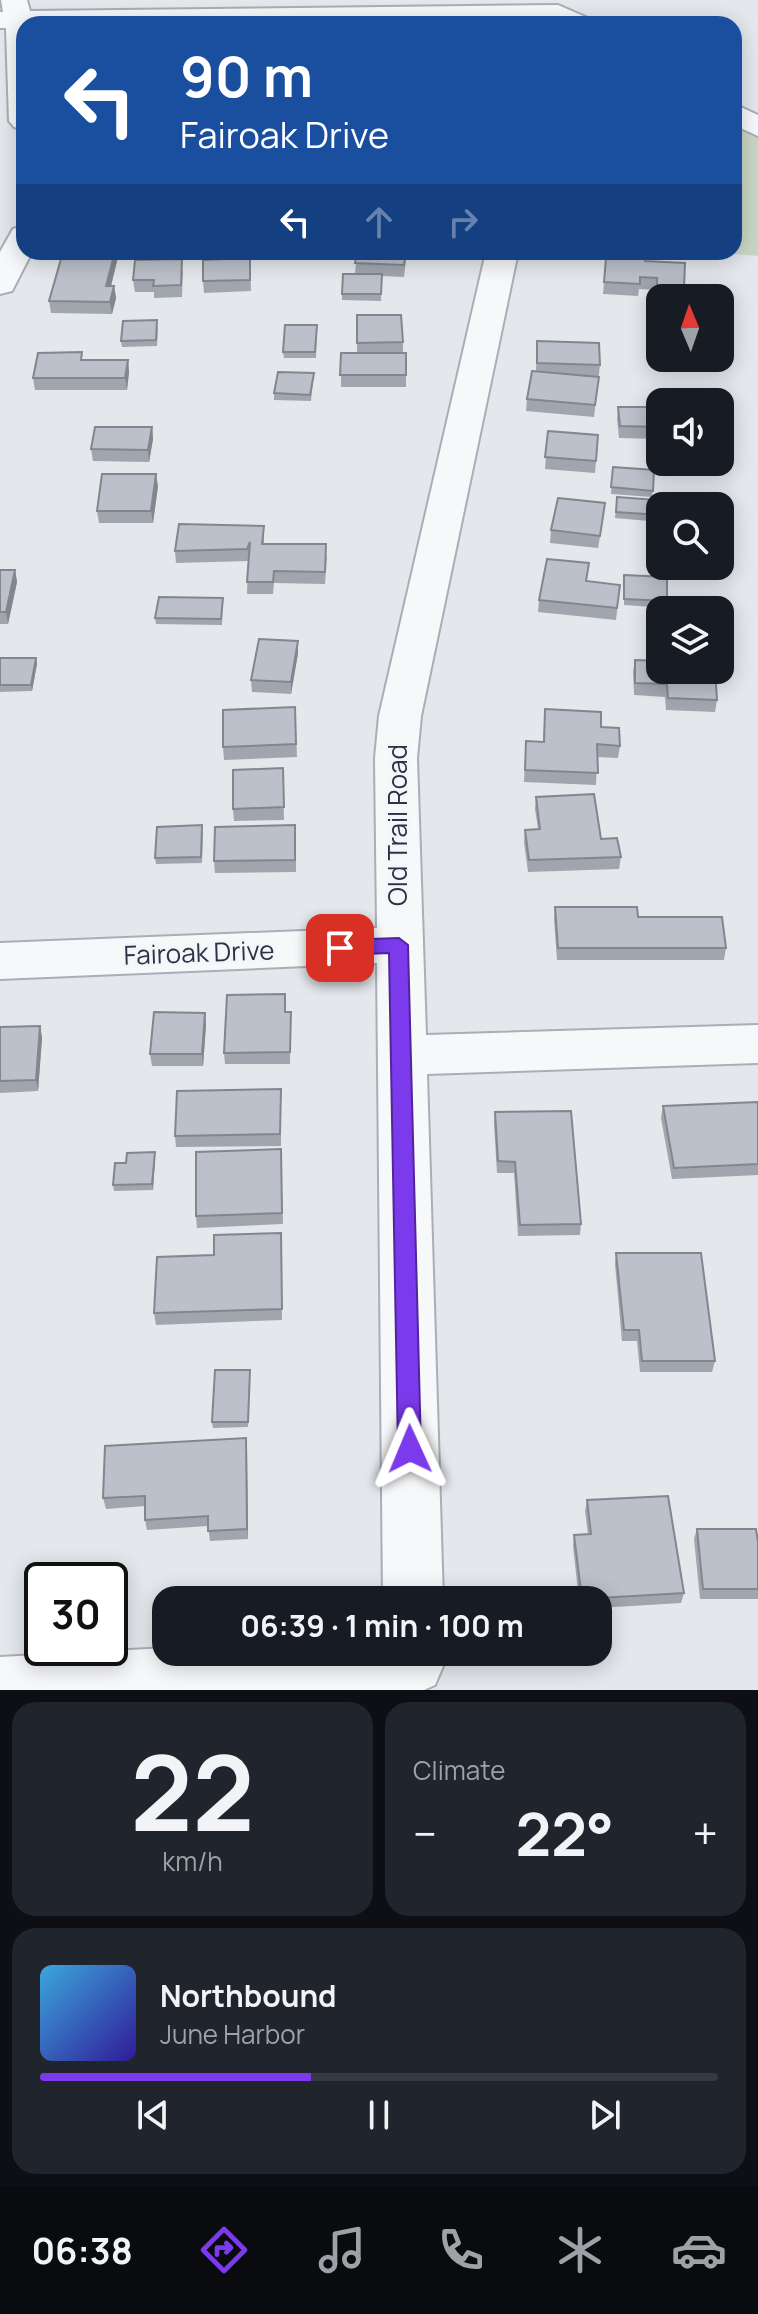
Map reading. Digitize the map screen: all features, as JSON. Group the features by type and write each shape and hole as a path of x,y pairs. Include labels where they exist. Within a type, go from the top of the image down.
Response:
{"street":[{"path":"16,55 11,13 563,15"},
{"path":"0,284 16,252"},
{"name":"Old Trail Road","path":"413,1586 396,758 400,716 500,260"},
{"name":"Fairoak Drive","path":"0,961 399,945"},
{"path":"403,1055 758,1044"},
{"path":"0,1688 414,1669"}],"green space":[{"path":"742,128 758,137 758,256 742,255"}],"building":[{"path":"61,260 113,260 106,286 114,286 110,302 49,301"},
{"path":"135,260 182,260 181,285 153,286 154,280 133,280"},
{"path":"203,260 250,260 250,280 203,281"},
{"path":"356,260 405,260 404,265 355,263"},
{"path":"606,260 685,263 684,284 657,284 657,278 640,277 640,284 604,282"},
{"path":"343,274 382,274 381,294 342,294"},
{"path":"357,315 401,315 403,342 357,343"},
{"path":"157,320 156,340 121,341 123,321"},
{"path":"285,325 317,325 315,352 283,352"},
{"path":"537,341 599,343 600,365 537,363"},
{"path":"82,352 81,360 128,360 125,378 33,378 38,353"},
{"path":"341,353 406,353 406,375 340,375"},
{"path":"532,371 599,377 595,405 527,399"},
{"path":"278,372 314,373 310,395 274,393"},
{"path":"618,407 646,407 646,427 620,426"},
{"path":"95,427 152,427 148,450 91,449"},
{"path":"548,431 598,435 596,461 545,457"},
{"path":"613,467 646,469 646,476 654,476 653,491 611,487"},
{"path":"102,474 156,474 151,511 97,511"},
{"path":"617,497 646,499 646,514 616,512"},
{"path":"558,498 605,503 600,536 551,530"},
{"path":"179,524 264,526 262,544 326,544 325,572 274,571 273,582 247,582 250,542 247,549 175,551"},
{"path":"547,559 589,563 586,581 620,585 617,608 539,600"},
{"path":"0,570 15,570 6,612 0,612"},
{"path":"624,575 646,576 646,580 667,580 667,596 646,596 646,600 624,599"},
{"path":"159,597 223,598 221,619 155,618"},
{"path":"259,639 298,641 291,682 251,680"},
{"path":"0,658 36,658 31,685 0,685"},
{"path":"635,660 646,660 646,683 635,683"},
{"path":"667,684 716,684 717,700 668,698"},
{"path":"295,707 296,744 223,747 223,710"},
{"path":"545,709 601,712 601,727 619,728 620,746 597,744 598,773 525,770 526,741 544,742"},
{"path":"283,768 284,807 233,809 233,770"},
{"path":"594,794 601,839 617,838 621,857 529,860 525,830 540,829 536,797"},
{"path":"202,825 201,857 155,858 157,827"},
{"path":"295,825 295,860 214,861 215,827"},
{"path":"555,907 637,907 638,917 722,917 726,948 558,948"},
{"path":"285,994 285,1012 291,1012 290,1052 224,1053 227,995"},
{"path":"154,1012 205,1013 202,1054 150,1054"},
{"path":"40,1026 36,1080 0,1081 0,1027"},
{"path":"281,1089 280,1134 175,1136 177,1091"},
{"path":"758,1102 758,1164 674,1168 663,1106"},
{"path":"571,1111 581,1224 520,1225 515,1162 498,1161 495,1112"},
{"path":"281,1149 282,1213 196,1216 196,1152"},
{"path":"155,1152 152,1184 113,1185 115,1163 126,1163 127,1153"},
{"path":"281,1233 282,1309 154,1313 157,1257 214,1255 214,1235"},
{"path":"616,1253 701,1253 715,1361 642,1361 639,1330 624,1330"},
{"path":"215,1370 250,1370 248,1422 212,1422"},
{"path":"246,1438 247,1529 208,1531 208,1516 145,1520 145,1496 103,1498 105,1446"},
{"path":"668,1496 684,1593 612,1597 612,1586 580,1586 574,1535 591,1534 587,1500"},
{"path":"697,1529 756,1529 758,1589 703,1589"}],"route":[{"path":"340,948 399,945 410,1449"}]}
